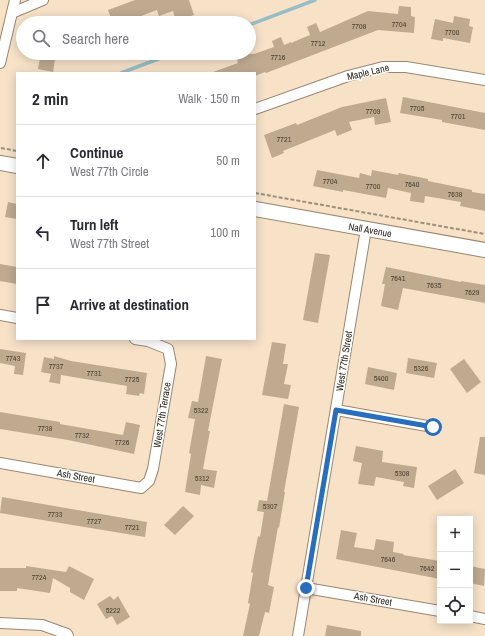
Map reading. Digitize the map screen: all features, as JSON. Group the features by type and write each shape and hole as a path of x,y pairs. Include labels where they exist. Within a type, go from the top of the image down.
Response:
{"main road":[{"path":"0,163 16,166"},
{"name":"Nall Avenue","path":"256,209 485,250"}],"street":[{"path":"0,63 15,0"},
{"path":"12,13 42,0"},
{"name":"Maple Lane","path":"256,109 348,76 383,67 406,67 485,80"},
{"name":"West 77th Street","path":"298,636 366,229"},
{"path":"0,315 16,318"},
{"name":"West 77th Terrace","path":"142,340 168,349 170,364 153,469 149,481"},
{"path":"336,410 433,427"},
{"name":"Ash Street","path":"0,463 141,488 149,481"},
{"name":"Ash Street","path":"306,588 437,610"},
{"path":"473,617 485,619"},
{"path":"0,623 42,625 65,634"}],"path":[{"path":"1,148 16,151"},
{"path":"256,193 485,234"}],"building":[{"path":"135,0 189,0 194,15 174,16 173,11 159,16 157,10 141,16 110,16 108,10"},
{"path":"399,6 411,7 411,16 415,17 414,33 378,30 256,76 256,72 213,72 238,63 237,60 256,60 256,53 274,47 272,41 281,37 284,45 310,35 307,27 316,23 320,32 368,11 398,14"},
{"path":"454,16 470,19 469,26 473,27 470,43 443,38 443,41 431,39 435,19 453,23"},
{"path":"40,60 55,60 53,72 38,69"},
{"path":"403,97 485,113 485,130 442,122 442,120 400,113"},
{"path":"386,98 391,122 375,125 374,117 349,122 352,130 337,136 335,130 283,151 284,153 272,158 264,135 296,123 297,125 342,107"},
{"path":"317,170 359,178 360,173 371,176 372,170 398,175 399,173 428,179 428,181 485,194 485,211 460,206 461,202 425,196 424,203 410,201 411,193 388,188 386,198 313,186"},
{"path":"8,202 16,204 16,219 5,217"},
{"path":"315,253 330,255 318,323 303,320"},
{"path":"0,264 16,267 16,284 0,281"},
{"path":"386,267 461,282 485,285 485,303 403,288 398,310 381,306 385,284 382,284"},
{"path":"272,342 286,344 283,364 288,364 284,384 291,385 288,399 262,395"},
{"path":"0,349 26,353 23,375 14,374 15,366 0,363"},
{"path":"54,356 71,361 147,373 144,394 140,393 139,396 126,394 127,386 61,375 60,384 49,382 51,374 41,372 44,357 54,359"},
{"path":"206,356 222,359 208,431 210,431 203,469 217,471 214,488 201,485 200,495 185,492 191,454 189,453 195,419 188,418 192,401 198,402"},
{"path":"408,358 437,363 434,378 406,373"},
{"path":"464,359 481,382 467,393 450,369"},
{"path":"368,367 397,373 394,390 365,384"},
{"path":"284,404 299,407 268,585 274,587 269,613 265,612 259,636 243,636 250,604 248,603 253,573 251,572 258,536 260,537 264,512 257,511 259,500 267,501"},
{"path":"0,412 123,435 126,422 140,425 134,454 68,440 0,429"},
{"path":"480,437 485,437 485,475 474,473"},
{"path":"356,446 383,451 382,462 417,467 414,488 403,486 404,482 376,477 374,486 358,484 362,463 353,461"},
{"path":"455,469 464,483 437,500 428,486"},
{"path":"2,497 147,522 145,537 0,513"},
{"path":"183,506 194,516 175,535 164,525"},
{"path":"341,530 357,533 354,547 374,550 376,539 394,542 393,552 437,561 437,578 336,559"},
{"path":"26,566 66,572 69,566 94,579 84,600 70,592 70,588 53,578 50,593 17,588 17,591 0,591 0,568 26,568"},
{"path":"473,567 485,569 484,586 473,584"},
{"path":"110,596 114,600 118,596 130,617 117,625 112,616 106,619 97,604"},
{"path":"327,625 361,631 361,636 325,636"}],"waterway":[{"path":"256,22 315,0"},
{"path":"124,72 155,60"}],"route":[{"path":"306,588 336,410 433,427"}]}
